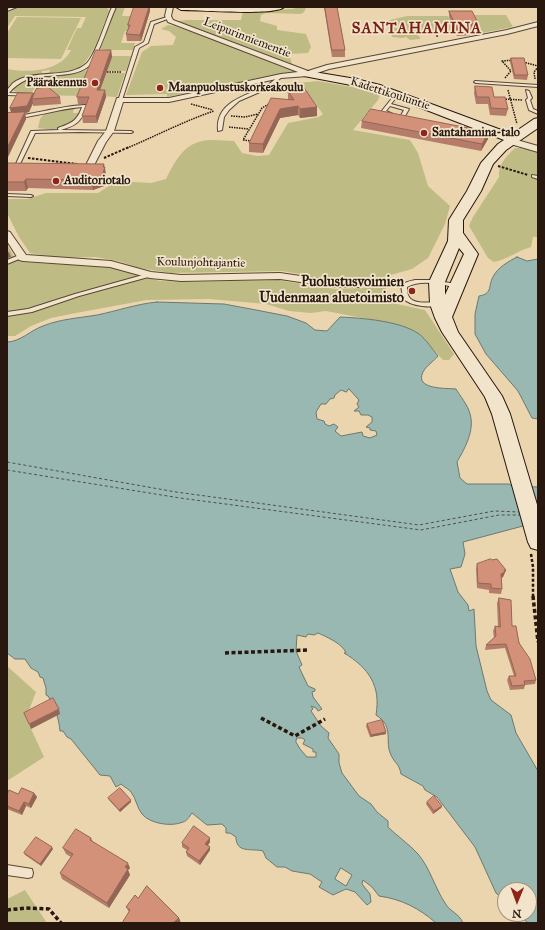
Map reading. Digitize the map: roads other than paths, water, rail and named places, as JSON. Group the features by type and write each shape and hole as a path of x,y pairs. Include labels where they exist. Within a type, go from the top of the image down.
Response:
{"main road":[{"path":"181,7 279,7"},
{"name":"Kadettikouluntie","path":"308,74 356,82 397,94 448,116 515,138"},
{"path":"534,538 514,456 501,414 493,396 460,347 443,309 436,282 453,246 456,234 456,220 474,191 487,163 502,147 538,122"},
{"path":"443,309 457,286 471,254 456,234"}],"street":[{"path":"168,18 170,7"},
{"name":"Leipurinniementie","path":"168,18 170,21 308,74"},
{"path":"308,74 327,67 507,32 538,24"},
{"name":"Kadettikouluntie","path":"120,100 168,100 282,76 308,74"},
{"path":"88,168 102,141 110,132 120,100"},
{"path":"515,138 538,149"},
{"path":"7,234 22,256"},
{"name":"Koulunjohtajantie","path":"22,256 23,258 56,262 111,264 150,275 182,278 280,276 334,284 360,284"}],"lane":[{"path":"7,10 15,7"},
{"path":"7,93 13,85 26,78 66,72 84,67 89,63 114,7"},
{"path":"120,100 137,47 146,43 152,23 168,18"},
{"path":"221,128 224,114 227,109 237,100 268,87 282,76"},
{"path":"476,82 538,86"},
{"path":"527,91 530,98 528,100 531,110 538,113"},
{"path":"7,93 34,95"},
{"path":"397,94 383,112 385,114 410,118"},
{"path":"389,105 407,109 402,117"},
{"path":"7,118 20,118 61,108 85,106 80,120 56,131"},
{"path":"478,131 515,138"},
{"path":"16,166 33,132 131,132"},
{"path":"7,196 31,196"},
{"path":"7,262 22,256"},
{"path":"7,314 40,308 66,298 130,282 150,275"},
{"path":"443,309 410,301 406,298 404,286 412,282 436,282 457,286"},
{"path":"7,870 28,873"}],"water":[{"path":"517,257 527,261 538,259 538,419 532,418 518,391 486,354 475,334 475,314 479,296 488,291 497,271"},
{"path":"157,302 224,304 287,316 306,323 315,330 327,331 340,317 392,323 411,330 419,334 438,356 423,372 421,378 423,382 433,387 456,389 469,411 471,420 470,433 466,445 457,462 460,478 467,484 509,484 512,486 538,487 538,522 463,542 465,554 461,567 450,569 458,592 468,605 469,611 474,609 476,646 487,691 491,700 511,715 516,733 538,771 538,923 527,922 537,922 537,882 497,882 497,894 496,893 475,847 437,797 425,790 423,786 401,774 389,750 388,734 385,724 376,715 377,695 371,679 360,665 344,653 346,653 342,647 330,639 318,633 314,635 308,634 306,637 297,635 296,651 302,665 299,667 308,686 315,689 315,691 312,692 313,697 322,709 318,711 316,708 311,706 313,709 311,711 321,726 329,733 328,738 339,754 339,763 342,773 359,796 371,804 377,812 388,821 388,827 418,854 426,865 445,903 463,923 436,923 409,905 395,899 379,896 372,887 363,880 362,884 370,894 371,902 367,905 355,892 346,889 333,895 319,887 322,882 310,874 292,871 285,867 277,867 266,858 263,851 245,849 239,846 236,837 230,833 226,833 226,828 222,824 207,825 192,813 186,821 178,824 161,824 150,820 140,812 130,791 121,784 116,787 110,776 100,775 71,739 67,737 63,731 60,731 56,713 48,696 46,695 46,688 43,678 40,677 38,672 31,668 25,659 15,659 7,653 7,342 21,338 39,328 56,322 97,315","holes":["349,389 359,400 357,404 359,407 354,411 359,411 361,415 368,415 372,417 372,422 366,427 370,428 370,430 376,431 377,435 370,438 363,436 362,432 341,436 335,431 338,427 334,424 329,426 325,424 324,421 317,419 316,412 321,404 326,404 341,390 346,392","297,738 302,738 305,740 303,744 313,749 313,752 316,752 316,757 307,757 296,742","341,868 352,875 346,886 335,879"]}],"place":[{"name":"Päärakennus","path":"95,83"},
{"name":"Maanpuolustuskorkeakoulu","path":"160,88"},
{"name":"Santahamina-talo","path":"424,133"},
{"name":"Auditoriotalo","path":"56,181"},
{"name":"Puolustusvoimien Uudenmaan aluetoimisto","path":"412,291"}],"district":[{"name":"SANTAHAMINA","path":"417,29"}]}
